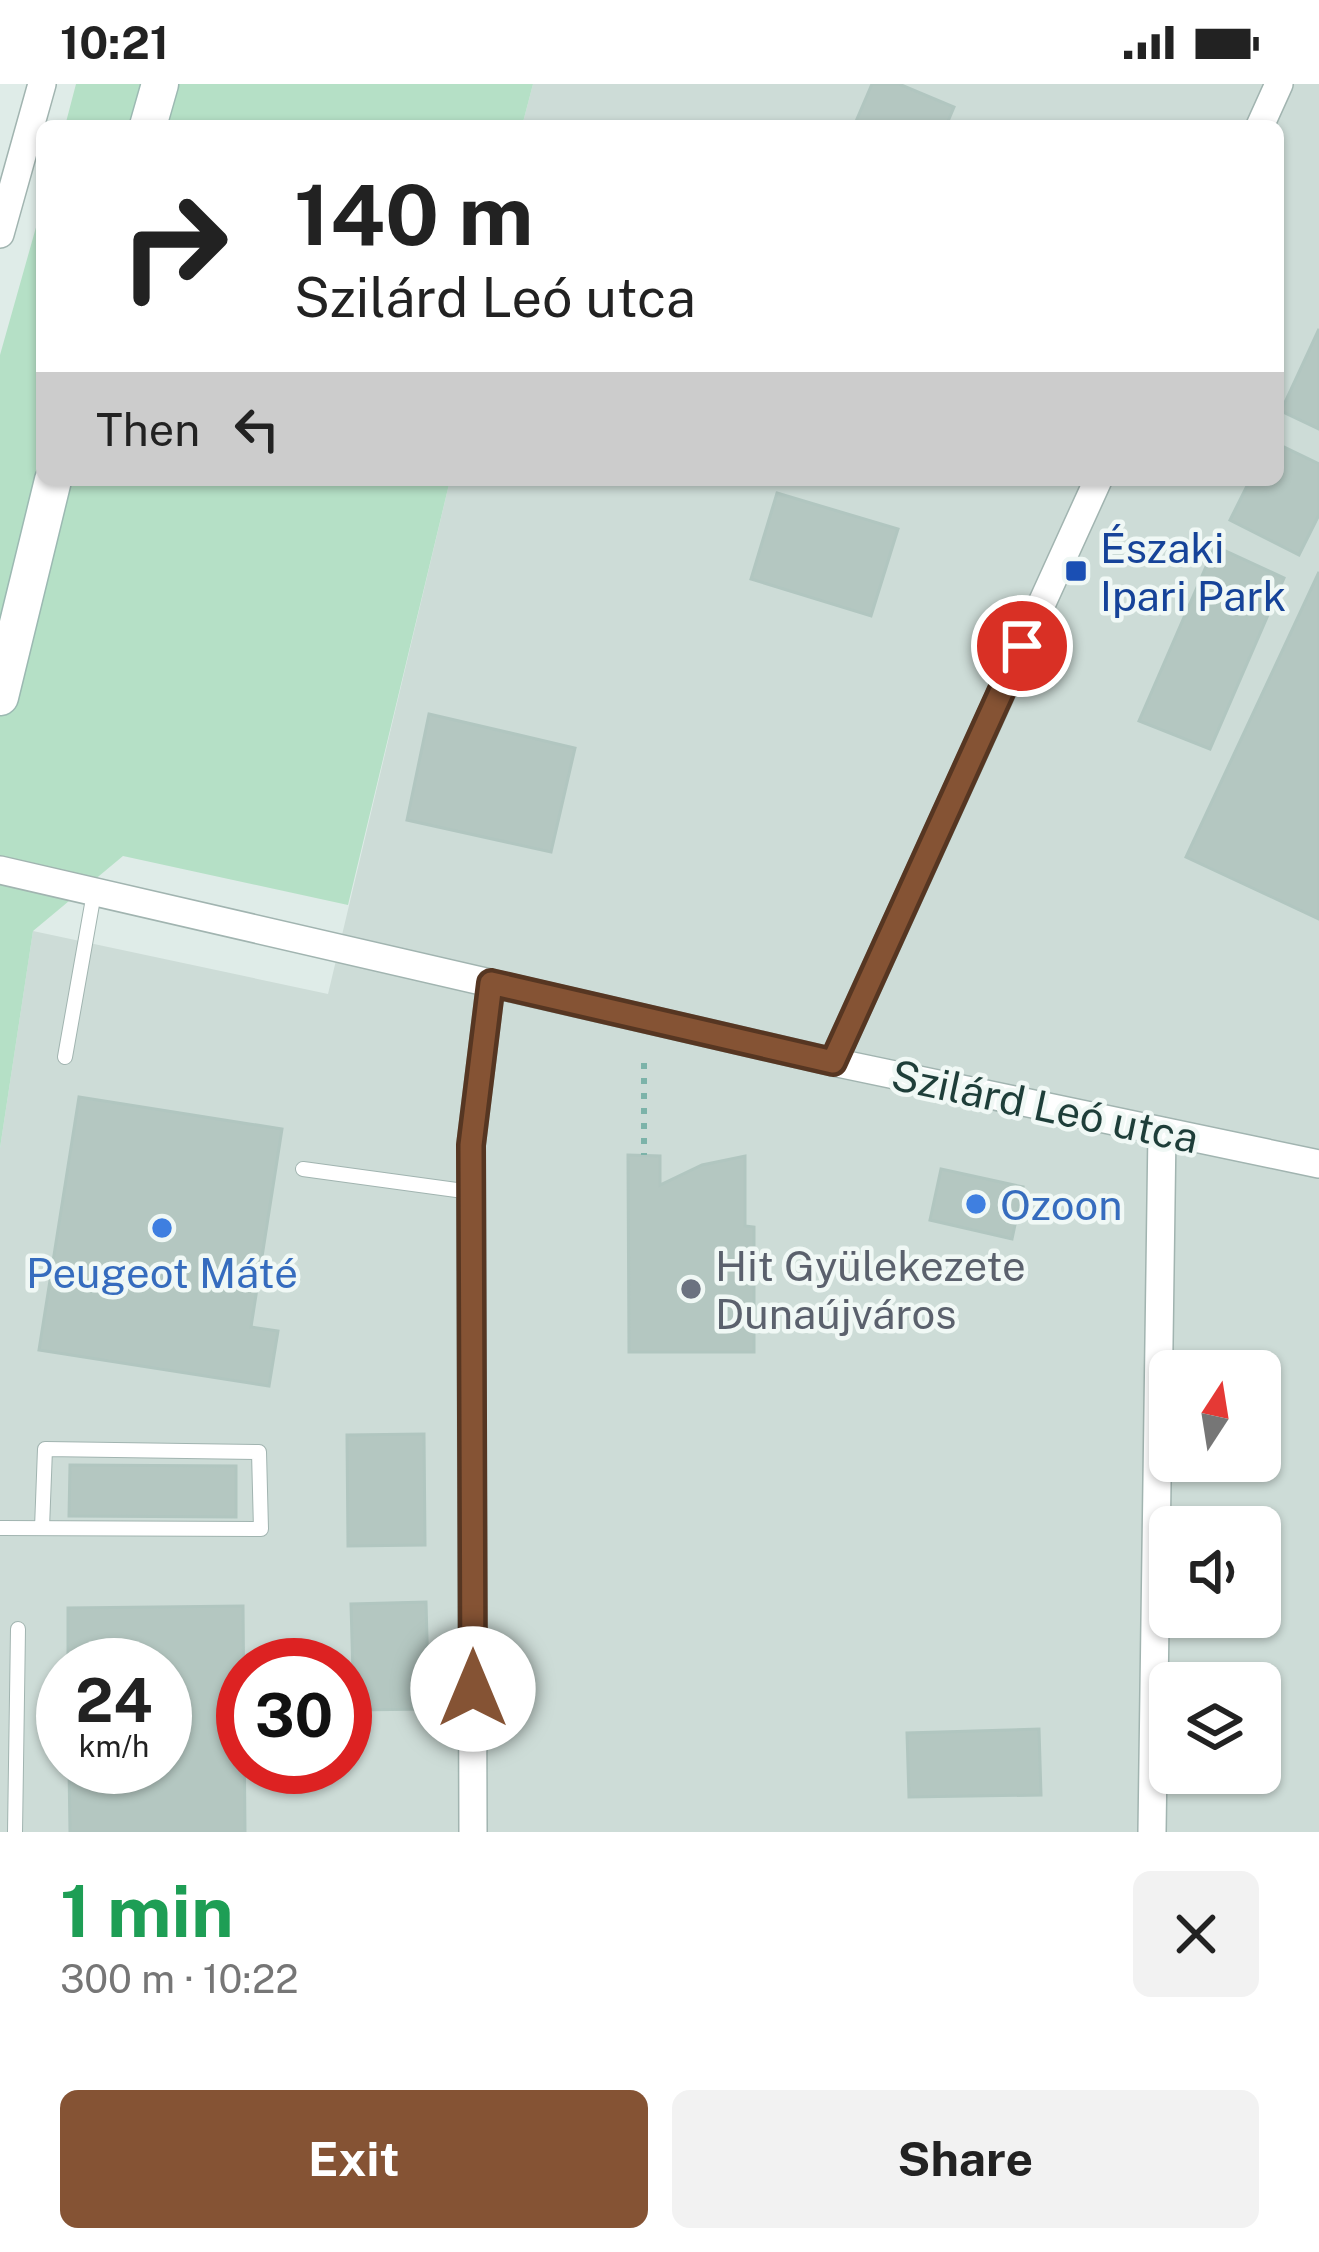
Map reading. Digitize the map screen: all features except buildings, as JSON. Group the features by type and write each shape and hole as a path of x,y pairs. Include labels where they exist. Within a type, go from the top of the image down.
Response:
{"street":[{"path":"0,234 42,84"},
{"path":"150,120 160,84"},
{"path":"1263,120 1279,84"},
{"path":"0,697 51,486"},
{"path":"833,1062 1095,486"},
{"name":"Szilárd Leó utca","path":"0,870 833,1062 1319,1164"},
{"path":"473,1832 471,1145 491,983"},
{"path":"1152,1832 1162,1131"}],"lane":[{"path":"65,1057 94,893"},
{"path":"303,1169 471,1192"},
{"path":"0,1528 261,1529 259,1452 44,1449 42,1528"},
{"path":"15,1832 7,1789 18,1629"}],"path":[{"path":"644,1063 644,1155"}],"shaded area":[{"path":"533,84 1319,84 1319,1832 0,1832 0,1148 33,931 328,994 449,486 1284,486 1284,120 524,120"}],"green space":[{"path":"76,84 533,84 524,120 67,120"},
{"path":"36,227 36,486 449,486 348,905 123,856 33,931 0,1148 0,355"}],"place":[{"name":"Északi Ipari Park","path":"1076,571"},
{"name":"Ozoon","path":"976,1204"},
{"name":"Peugeot Máté","path":"162,1228"},
{"name":"Hit Gyülekezete Dunaújváros","path":"691,1289"}],"route":[{"path":"473,1689 471,1145 491,983 833,1062 1022,646"}]}
